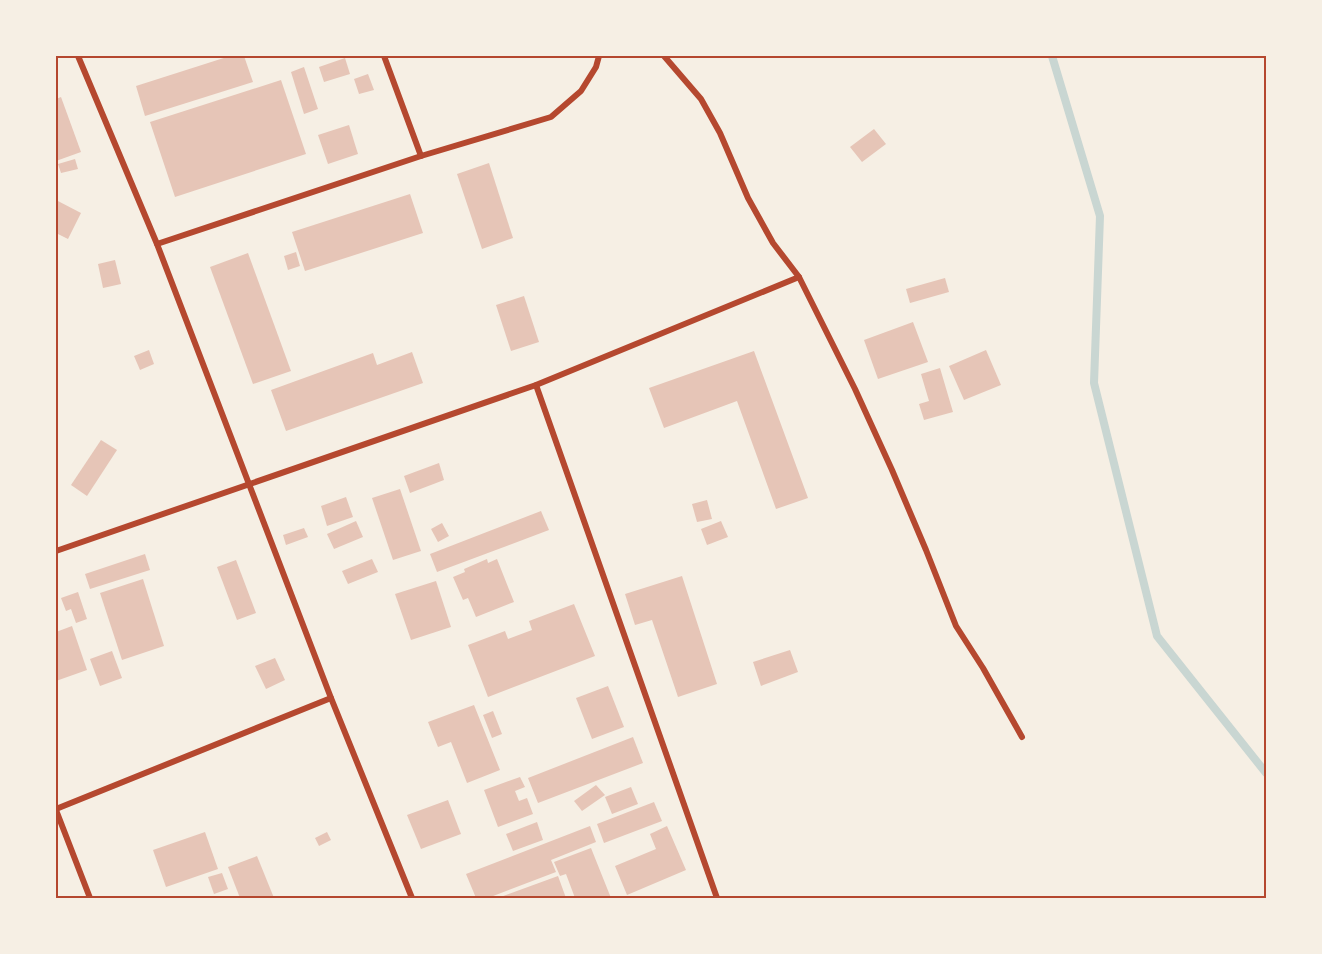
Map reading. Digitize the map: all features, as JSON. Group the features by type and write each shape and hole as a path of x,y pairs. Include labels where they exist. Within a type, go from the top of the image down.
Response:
{"street":[{"path":"78,56 157,244 331,698 412,898"},
{"path":"384,56 421,156"},
{"path":"157,244 421,156 551,117 581,91 596,67 599,56"},
{"path":"664,56 701,99 720,133 748,198 773,243 799,277 892,470 956,626 1022,737"},
{"path":"56,551 536,385 799,277"},
{"path":"536,385 717,898"},
{"path":"90,898 56,809 331,698"}],"building":[{"path":"230,56 244,56 253,82 145,116 136,86"},
{"path":"345,58 350,74 324,82 319,67"},
{"path":"304,67 318,109 304,114 291,72"},
{"path":"368,74 374,90 359,94 354,79"},
{"path":"281,80 306,154 175,197 150,122"},
{"path":"61,97 81,152 56,161 56,99"},
{"path":"349,125 358,154 328,164 318,135"},
{"path":"874,129 886,144 862,162 850,147"},
{"path":"75,159 78,169 61,173 58,164"},
{"path":"489,163 513,238 482,249 457,174"},
{"path":"410,194 423,233 305,271 292,232"},
{"path":"56,200 81,213 68,239 56,233"},
{"path":"296,252 300,266 288,270 284,256"},
{"path":"248,253 291,371 253,384 210,267"},
{"path":"115,260 121,284 103,288 98,264"},
{"path":"945,278 949,292 910,303 906,289"},
{"path":"524,296 539,342 511,351 496,305"},
{"path":"913,322 928,362 878,379 864,340"},
{"path":"149,350 154,364 140,370 134,356"},
{"path":"986,350 1001,385 964,400 949,366"},
{"path":"754,351 808,498 776,509 737,401 664,428 649,388"},
{"path":"412,352 423,383 286,431 271,390 373,353 377,365"},
{"path":"940,368 953,412 924,420 919,404 929,401 921,374"},
{"path":"101,440 117,450 87,496 71,485"},
{"path":"439,463 444,480 410,493 404,476"},
{"path":"400,489 421,551 393,560 372,498"},
{"path":"346,497 353,517 327,526 321,506"},
{"path":"707,500 712,519 697,522 692,504"},
{"path":"541,511 549,530 437,572 430,554"},
{"path":"356,521 363,537 334,549 327,534"},
{"path":"721,521 728,537 707,545 701,529"},
{"path":"442,523 449,536 438,542 431,529"},
{"path":"304,528 308,537 286,545 283,535"},
{"path":"145,554 150,570 90,589 85,574"},
{"path":"372,559 378,572 348,584 342,571"},
{"path":"487,559 488,563 497,559 514,602 476,617 468,598 463,600 453,577 465,572 464,569"},
{"path":"236,560 256,613 237,620 217,567"},
{"path":"682,576 717,684 678,697 652,620 635,625 625,594"},
{"path":"143,579 164,646 122,660 100,593"},
{"path":"436,581 451,627 411,640 395,594"},
{"path":"78,592 87,619 76,623 71,609 66,611 61,598"},
{"path":"574,604 595,656 488,697 468,645 505,631 508,639 532,630 529,621"},
{"path":"72,626 87,670 56,681 56,632"},
{"path":"790,650 798,672 761,686 753,662"},
{"path":"112,651 122,678 100,686 90,659"},
{"path":"275,658 285,680 266,689 255,666"},
{"path":"608,686 624,727 592,739 576,698"},
{"path":"474,705 500,770 467,783 451,742 438,747 428,722"},
{"path":"493,711 502,734 492,738 483,715"},
{"path":"633,737 643,763 538,803 528,778"},
{"path":"520,777 525,787 515,791 519,801 527,798 533,814 498,827 484,790"},
{"path":"596,785 605,795 582,811 574,801"},
{"path":"631,787 638,804 612,814 605,797"},
{"path":"448,800 461,834 421,849 407,815"},
{"path":"654,802 662,821 604,843 597,824"},
{"path":"537,822 543,840 513,851 506,834"},
{"path":"590,826 596,842 551,860 556,872 488,898 476,898 466,874"},
{"path":"667,826 686,870 627,895 615,866 656,849 650,834"},
{"path":"205,832 218,869 166,887 153,850"},
{"path":"327,832 331,840 319,846 315,838"},
{"path":"591,848 611,898 575,898 566,874 560,876 554,862"},
{"path":"257,856 274,898 240,898 228,867"},
{"path":"222,873 228,889 214,894 208,877"},
{"path":"558,876 566,898 498,898"}],"waterway":[{"path":"1052,56 1100,216 1094,383 1157,636 1266,773"}]}
